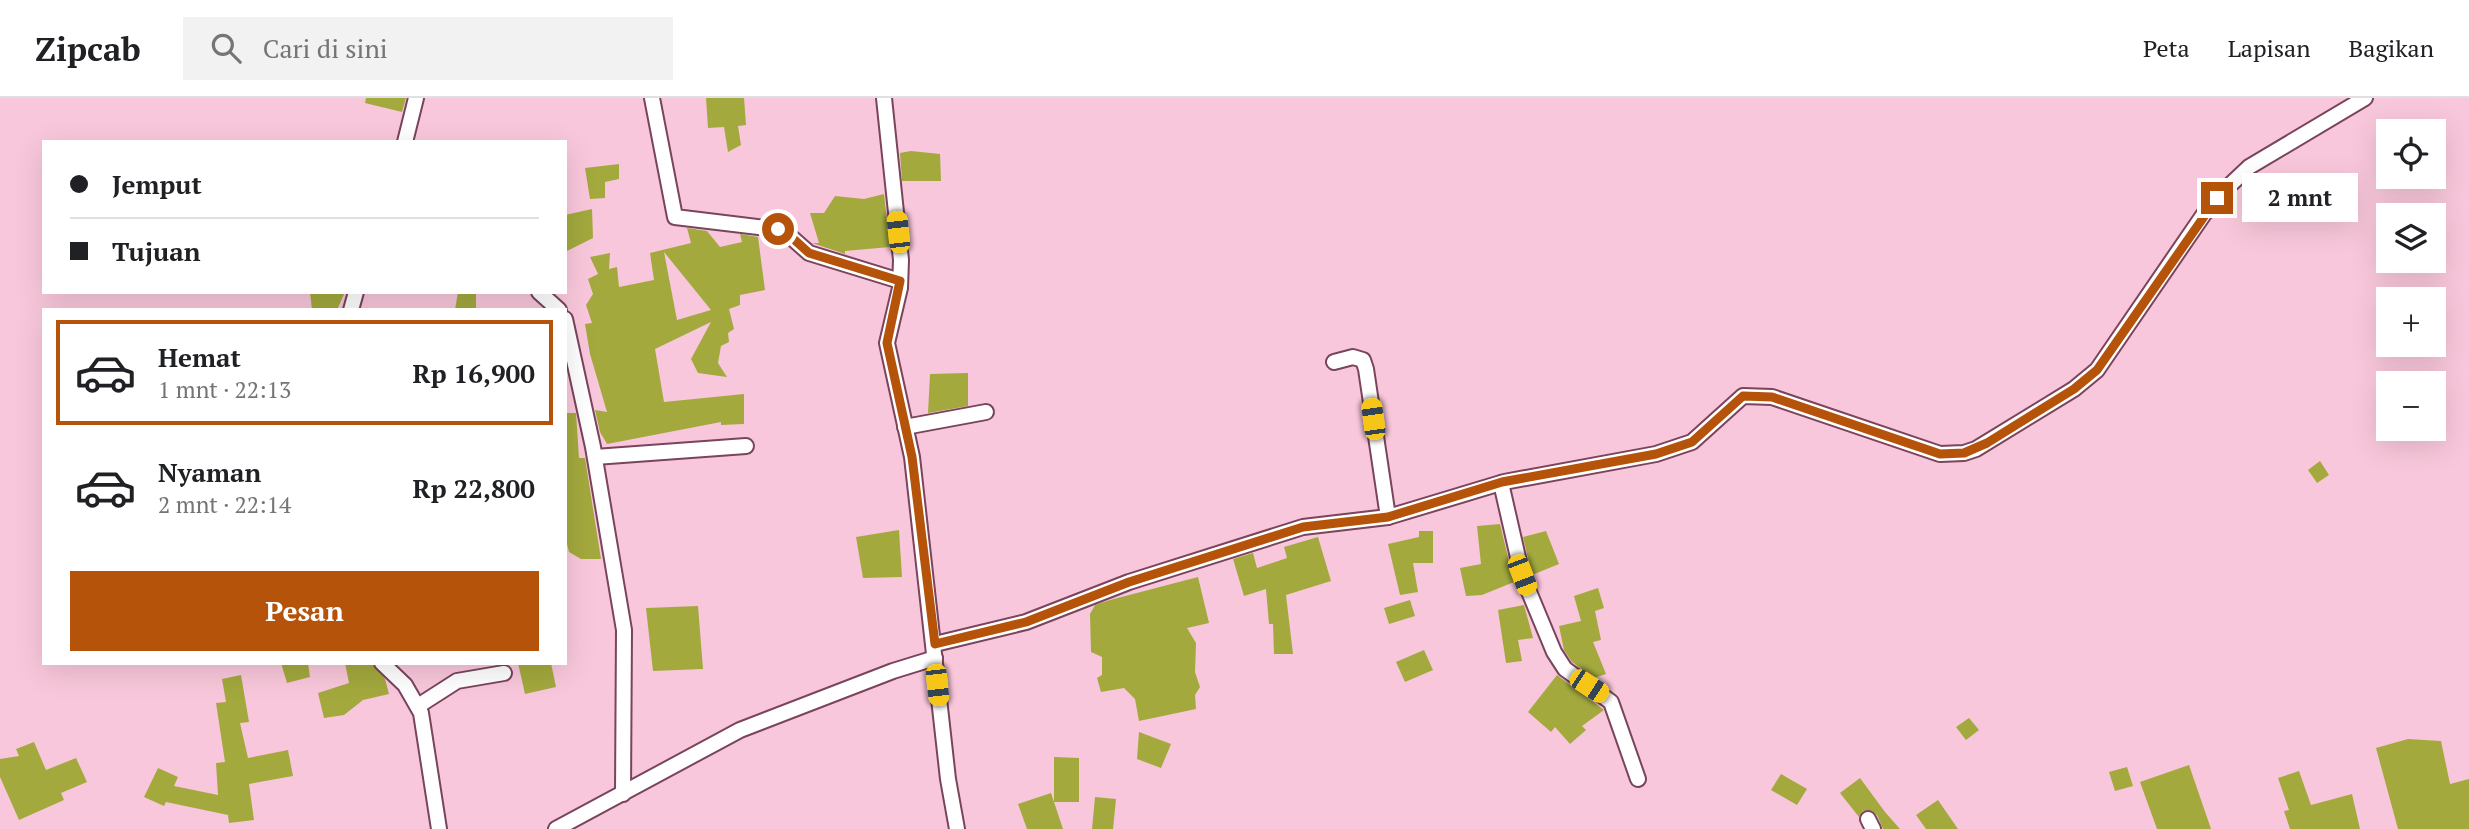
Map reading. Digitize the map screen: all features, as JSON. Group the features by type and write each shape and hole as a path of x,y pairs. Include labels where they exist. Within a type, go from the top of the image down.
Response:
{"street":[{"path":"406,140 416,98"},
{"path":"652,98 675,217 783,230 809,253 900,281"},
{"path":"884,98 901,260 900,281 887,343 912,457 948,779 957,829"},
{"path":"556,829 740,730 893,671 935,651 1026,622 1248,542 1303,527 1388,517 1502,482 1656,454 1692,442 1743,396 1772,397 1940,454 1952,455 1976,449 2074,389 2097,370 2204,214 2249,167 2365,98"},
{"path":"541,294 557,308"},
{"path":"567,328 595,457 624,630 623,794"},
{"path":"1334,362 1353,357 1363,360 1388,517"},
{"path":"905,427 986,412"},
{"path":"595,457 746,446"},
{"path":"1502,482 1520,567 1554,652 1565,669 1611,702 1638,779"},
{"path":"384,665 405,685 418,706 439,829"},
{"path":"418,706 457,681 504,673"}],"building":[{"path":"366,98 406,98 402,112 365,103"},
{"path":"706,98 744,98 746,125 738,126 741,145 728,152 724,127 708,128"},
{"path":"911,151 940,154 941,181 902,181 900,153"},
{"path":"619,164 619,179 605,182 605,198 590,199 585,168"},
{"path":"884,194 890,247 845,251 845,254 812,243 819,243 810,213 824,213 835,196 864,199"},
{"path":"592,209 593,238 567,251 567,215"},
{"path":"687,228 707,231 720,247 742,242 740,234 758,237 765,290 740,295 740,305 729,309 734,329 728,333 729,342 721,346 718,363 727,377 698,373 691,359 711,322 655,349 664,402 744,394 744,424 721,425 721,422 607,444 600,432 595,410 607,412 590,354 585,324 592,323 586,305 593,294 588,279 598,274 590,257 610,253 609,269 617,267 619,287 654,280 650,253 691,243","holes":["664,252 711,310 677,320"]},
{"path":"310,294 344,294 338,308 312,308"},
{"path":"458,294 476,294 476,308 455,308"},
{"path":"968,373 968,406 928,413 930,374"},
{"path":"567,413 576,413 579,458 585,458 601,559 581,559 569,552"},
{"path":"2320,461 2329,475 2317,483 2308,470"},
{"path":"1500,524 1514,582 1482,595 1466,596 1460,568 1481,564 1477,526"},
{"path":"899,530 902,577 863,578 856,537"},
{"path":"1419,531 1433,531 1433,563 1413,563 1418,592 1400,595 1388,544 1419,537"},
{"path":"1546,531 1559,564 1532,575 1523,537"},
{"path":"1318,537 1331,581 1286,595 1293,654 1274,654 1273,624 1269,624 1266,589 1244,596 1233,559 1253,553 1257,568 1287,558 1284,547"},
{"path":"1198,577 1209,623 1187,628 1196,643 1195,672 1200,687 1195,695 1196,709 1139,721 1135,699 1124,688 1101,692 1097,678 1102,675 1102,657 1091,652 1090,614 1095,605"},
{"path":"1598,588 1604,608 1595,611 1601,640 1593,642 1606,674 1594,678 1572,662 1564,650 1559,626 1581,621 1574,596"},
{"path":"1410,600 1415,616 1389,624 1384,608"},
{"path":"1524,605 1533,638 1518,640 1522,661 1506,663 1498,610"},
{"path":"698,606 703,669 653,671 646,608"},
{"path":"1424,650 1433,670 1405,682 1396,662"},
{"path":"282,665 308,665 310,677 287,683"},
{"path":"345,665 374,665 385,679 389,694 363,700 344,715 324,718 318,693 349,683"},
{"path":"518,665 551,665 556,687 525,694"},
{"path":"241,675 249,722 240,723 248,758 288,750 293,776 249,784 254,820 229,823 228,815 166,802 164,806 144,797 158,768 178,777 174,786 218,795 216,763 225,762 216,703 226,702 222,679"},
{"path":"1557,675 1604,710 1582,726 1586,730 1570,744 1555,727 1551,732 1528,712"},
{"path":"1969,718 1979,730 1966,740 1956,727"},
{"path":"1139,732 1171,744 1161,768 1137,759"},
{"path":"2408,739 2441,741 2450,784 2469,779 2469,829 2398,829 2376,748"},
{"path":"34,742 46,770 76,758 87,782 61,793 64,800 19,820 0,777 0,759 19,756 16,749"},
{"path":"1054,757 1079,758 1079,802 1054,802"},
{"path":"2189,765 2211,829 2157,829 2140,782"},
{"path":"2127,767 2133,786 2115,791 2109,772"},
{"path":"2299,771 2311,805 2352,794 2360,829 2290,829 2284,811 2289,810 2278,778"},
{"path":"1781,774 1807,789 1797,805 1771,790"},
{"path":"1860,778 1900,829 1883,829 1877,815 1869,810 1863,811 1859,817 1840,793"},
{"path":"1051,793 1063,829 1027,829 1018,804"},
{"path":"1095,797 1116,799 1113,829 1092,829"},
{"path":"1938,800 1958,829 1926,829 1916,815"}],"route":[{"path":"778,229 787,233 809,253 900,281 887,343 912,457 935,644 1026,622 1129,582 1248,542 1303,527 1388,517 1502,482 1656,454 1692,442 1743,396 1772,397 1940,454 1952,455 1976,449 2074,389 2097,370 2217,198"}]}
